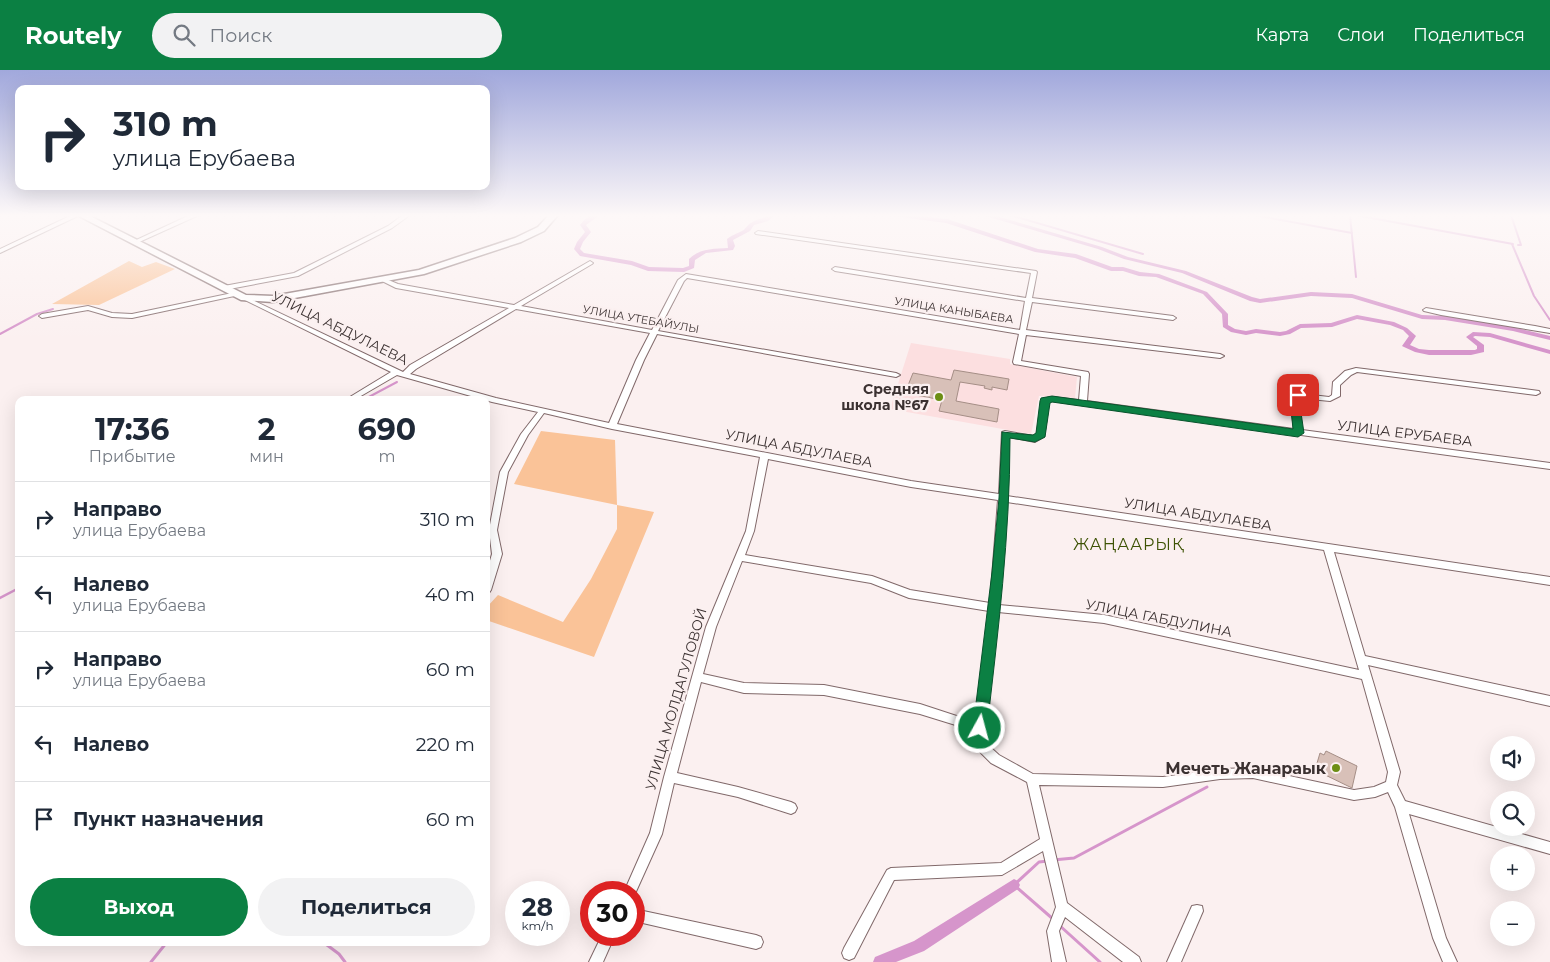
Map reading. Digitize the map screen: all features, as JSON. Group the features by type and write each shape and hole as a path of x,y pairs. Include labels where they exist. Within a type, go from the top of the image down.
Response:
{"main road":[{"name":"УЛИЦА АБДУЛАЕВА","path":"163,257 240,296"},
{"path":"240,296 273,299 384,280 470,257"}],"street":[{"path":"224,288 296,275 331,257"},
{"path":"925,257 1034,272 1017,362 1085,374 1083,404"},
{"path":"357,396 413,367 590,263"},
{"path":"836,270 1029,300 1173,318"},
{"path":"612,426 640,360 681,280 686,276"},
{"name":"УЛИЦА КАНЫБАЕВА","path":"686,276 1022,332 1220,356"},
{"name":"УЛИЦА УТЕБАЙУЛЫ","path":"384,280 396,286 896,375"},
{"path":"42,316 88,308 112,315 132,316 240,296"},
{"name":"УЛИЦА АБДУЛАЕВА","path":"240,296 400,374 480,396"},
{"path":"1426,310 1472,319 1531,326 1550,331"},
{"path":"1298,433 1294,399 1298,395 1330,399 1336,396 1336,384 1348,373 1356,370 1536,393"},
{"name":"УЛИЦА АБДУЛАЕВА","path":"490,399 612,426 911,484 1550,581"},
{"name":"УЛИЦА ЕРУБАЕВА","path":"1032,779 996,759 983,747 980,728 995,608 1005,498 1005,434 1035,439 1041,435 1045,401 1052,399 1550,466"},
{"path":"490,577 497,554 493,530 504,472 525,434 543,410"},
{"name":"УЛИЦА МОЛДАГУЛОВОЙ","path":"635,881 656,834 711,627 750,531 764,456"},
{"path":"1328,548 1394,772 1391,785 1400,806 1440,938 1450,962"},
{"name":"УЛИЦА ГАБДУЛИНА","path":"739,557 872,580 909,594 995,608 1104,619 1366,676"},
{"path":"1361,659 1550,701"},
{"path":"697,677 744,688 824,690 920,709 980,728"},
{"path":"1059,962 1053,931 1062,907 1032,779 1163,782 1220,774 1254,774 1354,795 1375,792 1391,785"},
{"path":"670,777 738,792 790,808"},
{"path":"1400,806 1550,848"},
{"path":"849,953 891,874 1002,869 1047,842"},
{"path":"1062,907 1134,962"},
{"path":"1174,962 1197,911"},
{"path":"645,917 756,942"},
{"path":"596,962 604,946"}],"shaded area":[{"path":"129,261 142,267 156,262 175,269 99,305 52,304"},
{"path":"911,343 1010,359 1010,364 1077,377 1075,398 1039,396 1031,434 890,409"},
{"path":"541,431 615,440 617,505 514,484"},
{"path":"617,505 654,512 594,657 490,621 490,604 498,595 563,622 591,579 617,529"}],"building":[{"name":"Средняя школа №67","path":"954,370 1009,379 1007,390 992,387 992,390 984,388 985,386 960,382 956,401 999,409 997,422 939,411 942,400 905,393 913,373 951,380"},
{"name":"Мечеть Жанараык","path":"1326,751 1357,766 1352,788 1315,770 1320,753 1324,755"}],"waterway":[{"path":"592,257 632,263 648,269 684,270 692,267 692,259 695,257"},
{"path":"1078,257 1111,269 1123,269 1139,274 1157,275 1205,293 1225,314 1225,326 1233,331 1280,334 1288,333 1300,326 1332,325 1357,317 1392,323 1405,329 1413,336 1406,346 1417,351 1478,352 1481,350 1480,345 1469,337 1473,334 1490,335 1550,352"},
{"path":"1122,257 1184,272 1250,299 1260,301 1311,294 1352,296 1422,317 1445,318 1513,329 1550,338"},
{"path":"1354,257 1356,277"},
{"path":"1517,257 1534,296 1550,320"},
{"path":"0,334 37,314 53,309"},
{"path":"371,396 397,382"},
{"path":"0,598 15,590"},
{"path":"1053,860 1074,858 1207,787"},
{"path":"1048,861 1039,862 1014,885 1053,919"},
{"path":"880,962 919,946 1014,885"},
{"path":"1059,925 1100,962"},
{"path":"151,962 164,946"},
{"path":"328,946 339,954 345,962"}],"place":[{"name":"Средняя школа №67","path":"939,397"},
{"name":"Мечеть Жанараык","path":"1336,768"}],"district":[{"name":"ЖАҢААРЫҚ","path":"1129,544"}],"route":[{"path":"980,728 995,608 1005,498 1005,434 1035,439 1041,435 1045,401 1052,399 1298,433 1294,399 1298,395"}]}
